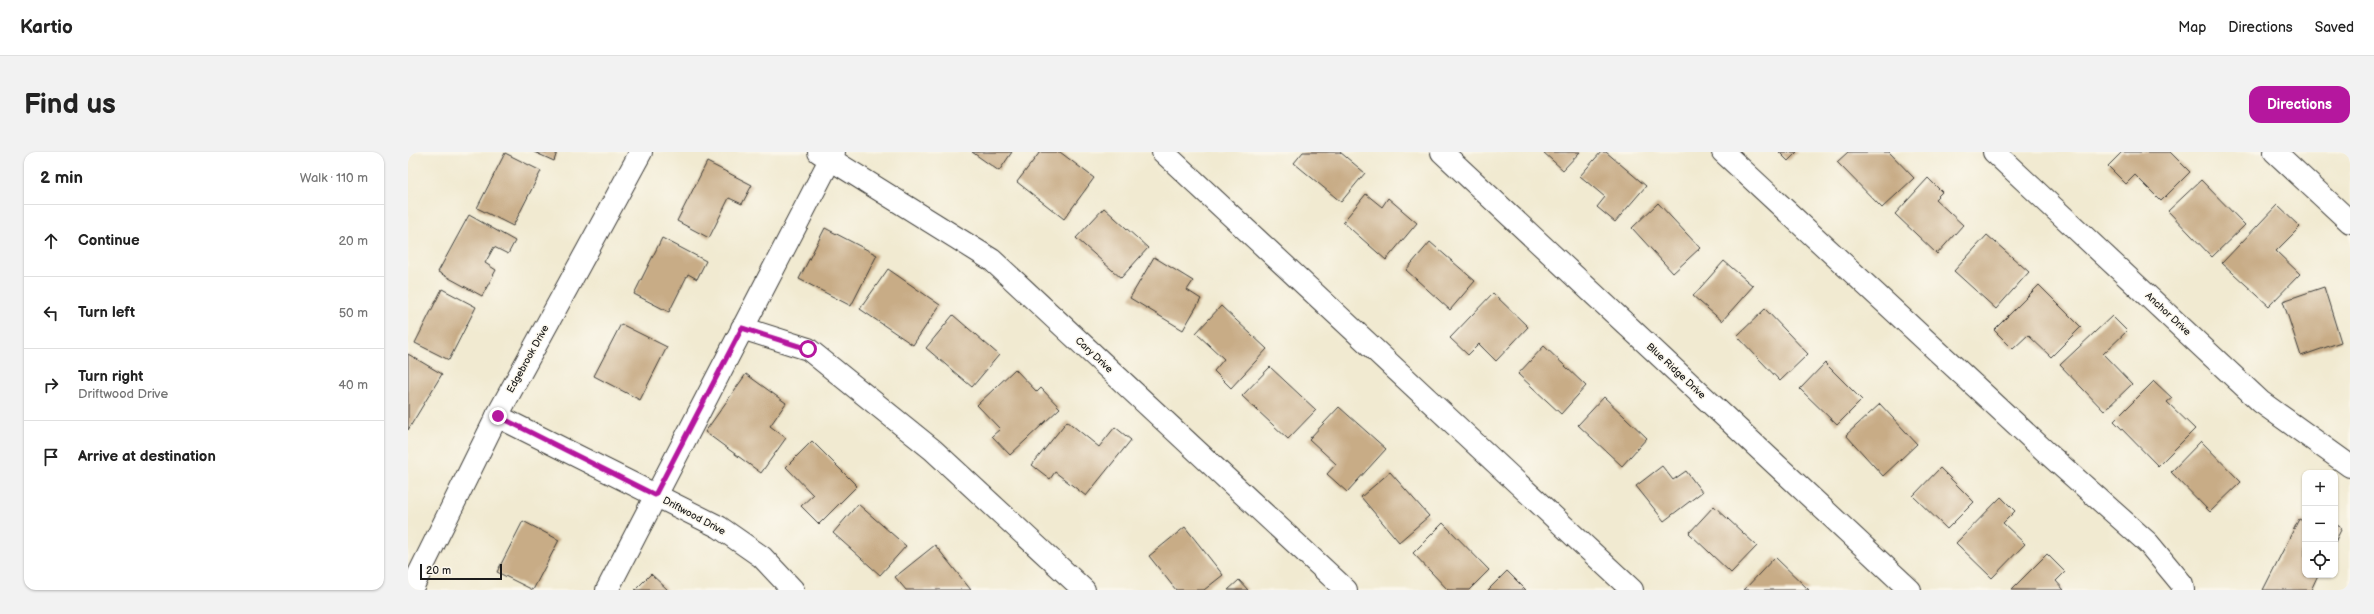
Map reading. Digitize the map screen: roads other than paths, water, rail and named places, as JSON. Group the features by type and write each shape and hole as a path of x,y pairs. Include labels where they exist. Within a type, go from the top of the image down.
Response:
{"street":[{"name":"Edgebrook Drive","path":"411,590 498,416 641,152"},
{"path":"1163,152 1632,590"},
{"name":"Blue Ridge Drive","path":"1442,152 1910,590"},
{"path":"1724,152 2046,452 2148,543 2182,584 2182,590"},
{"name":"Anchor Drive","path":"1994,152 2261,402 2350,466"},
{"path":"2276,152 2350,222"},
{"path":"607,590 742,328 828,154"},
{"name":"Cary Drive","path":"828,154 992,260 1346,590"},
{"path":"742,328 808,349 933,450 1084,590"},
{"name":"Driftwood Drive","path":"498,416 719,527 762,557 793,590"}]}
